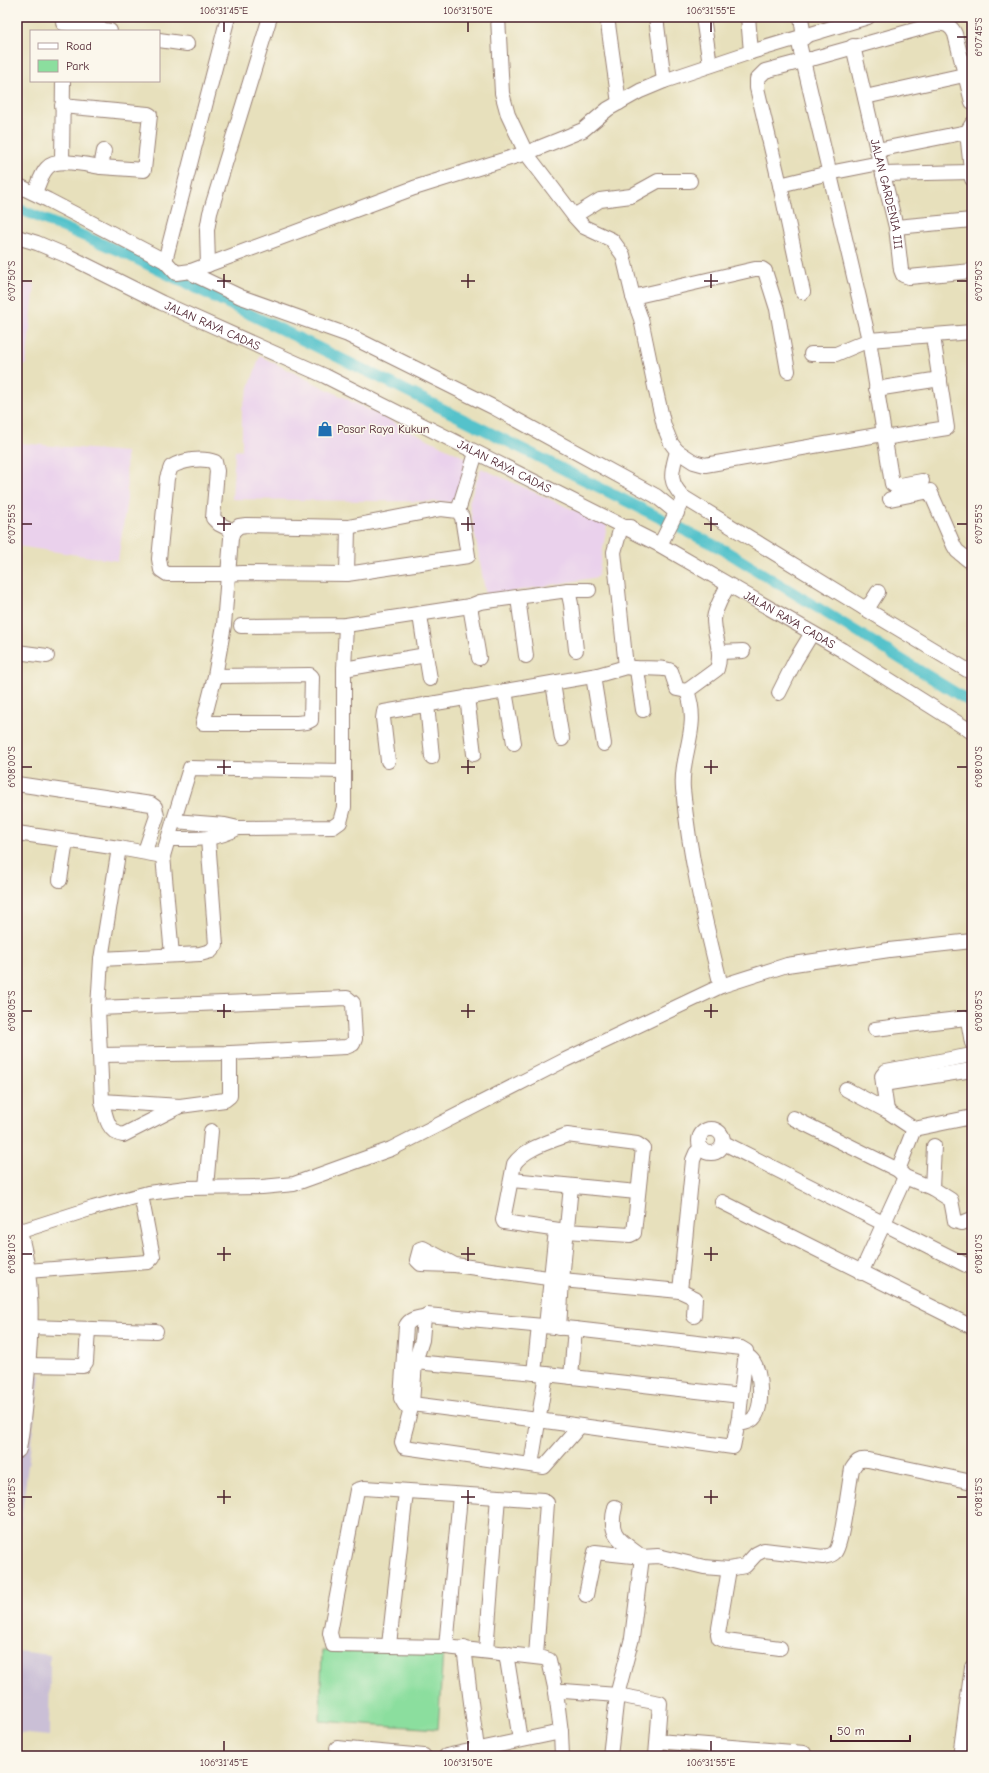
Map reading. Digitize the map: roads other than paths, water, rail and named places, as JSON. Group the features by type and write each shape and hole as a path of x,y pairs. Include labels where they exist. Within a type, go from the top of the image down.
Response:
{"main road":[{"path":"17,1231 27,1271 29,1299 29,1327 26,1365 17,1449"}],"street":[{"path":"165,261 228,17"},
{"path":"208,265 207,230 210,212 270,17"},
{"path":"498,17 502,93 508,115 526,153 574,216 584,227 612,240 623,255 633,297 641,319 664,426 671,443 677,451 694,462 705,465 884,436 948,428 934,343"},
{"path":"607,17 619,103"},
{"path":"656,17 664,82"},
{"path":"703,17 710,65"},
{"path":"748,17 751,52"},
{"path":"801,17 801,38 810,60 829,173 869,340 893,484 895,486 922,481"},
{"path":"17,185 165,261 176,273 186,272 250,250 414,188 526,153 583,130 608,109 640,91 664,82 710,65 801,38 847,21 868,17"},
{"path":"63,24 103,30"},
{"path":"803,292 780,185 756,88 756,78 765,71 810,60 853,46 936,24 943,24 950,27 955,34 964,75 972,102"},
{"path":"160,40 187,44"},
{"name":"JALAN GARDENIA III","path":"853,46 896,227 899,262 903,275 909,277 972,271"},
{"path":"865,97 964,75"},
{"path":"62,162 63,82"},
{"path":"35,193 47,168 53,164 62,162 144,170 150,116 148,114 62,106"},
{"path":"780,185 880,162 970,128 972,176 880,162"},
{"path":"101,167 104,151"},
{"path":"574,216 600,200 631,196 658,181 690,181"},
{"path":"896,227 972,220"},
{"name":"JALAN RAYA CADAS","path":"17,237 38,243 70,257 162,303 325,376 621,527 660,545 812,633 972,732"},
{"path":"633,297 755,269 762,269 765,271 777,309 788,371"},
{"path":"186,272 241,297 348,335 502,412 656,496 670,526 701,563 704,571"},
{"path":"810,354 836,354 869,340 972,332"},
{"path":"876,389 940,379"},
{"path":"677,451 671,476 677,490 683,497 972,673"},
{"path":"458,511 476,453"},
{"path":"215,676 310,675 312,677 311,720 297,723 203,723 215,676 224,625 227,574 231,538 234,531 239,526 262,524 348,528 441,509 458,511 462,517 468,556 347,574 242,572 227,574 167,574 161,570 159,554 167,478 171,467 185,461 204,460 215,462 217,471 213,518 219,524 234,531"},
{"path":"890,499 930,491 954,546 957,551 972,563"},
{"path":"670,526 683,497"},
{"path":"643,710 632,668 614,552 621,527 670,526"},
{"path":"347,574 348,528"},
{"path":"388,761 383,718 384,712 632,668 666,668 671,671 677,689 679,691 687,691 715,671 718,665 720,652 714,619 717,607 728,585"},
{"path":"568,590 576,650"},
{"path":"241,626 346,625 420,615 470,606 480,602 568,590 589,590"},
{"path":"864,608 871,603 878,592"},
{"path":"518,598 526,656"},
{"path":"470,606 479,658"},
{"path":"420,615 430,679"},
{"path":"174,821 224,825 238,828 333,827 340,822 344,813 344,669 346,625"},
{"path":"779,693 795,661 812,633"},
{"path":"720,652 743,651"},
{"path":"17,652 47,656"},
{"path":"344,669 426,655"},
{"path":"593,676 604,744"},
{"path":"553,682 562,739"},
{"path":"505,691 514,743"},
{"path":"687,691 692,706 693,720 682,780 683,789 702,907 721,986"},
{"path":"467,697 474,754"},
{"path":"426,704 432,757"},
{"path":"172,955 163,856 190,768 344,771"},
{"path":"17,784 151,804 155,807 156,816 145,851"},
{"path":"168,839 208,839 224,835 238,828"},
{"path":"17,833 145,851 163,856"},
{"path":"101,959 200,954 211,951 216,945 208,839"},
{"path":"60,880 66,841"},
{"path":"119,848 101,959 98,1008 102,1100 107,1120 113,1131 117,1134 123,1135 180,1106"},
{"path":"17,1231 93,1208 165,1190 206,1187 262,1187 294,1184 391,1149 565,1060 721,986 787,965 889,950 972,941"},
{"path":"98,1008 347,998 353,1004 355,1039 353,1044 350,1046 230,1053 100,1055"},
{"path":"875,1028 966,1018 968,1020 972,1043"},
{"path":"102,1100 180,1106 225,1100 230,1096 230,1053"},
{"path":"887,1111 882,1076 886,1071 972,1055"},
{"path":"883,1084 972,1070"},
{"path":"846,1089 887,1111 914,1128 972,1117"},
{"path":"793,1118 901,1174 932,1188 951,1200 953,1204 955,1221 962,1223 972,1219"},
{"path":"861,1272 884,1223 901,1174 914,1128"},
{"path":"708,1129 713,1129 721,1134 724,1143 722,1148 714,1153 704,1152 699,1143 701,1134 708,1129"},
{"path":"206,1187 211,1131"},
{"path":"567,1135 641,1145 643,1148 638,1192 634,1233 630,1235 561,1230 504,1222 503,1220 514,1164 536,1147 567,1135"},
{"path":"724,1143 972,1268"},
{"path":"932,1188 934,1146"},
{"path":"680,1292 693,1160 696,1153 701,1148"},
{"path":"512,1180 638,1192"},
{"path":"531,1465 538,1420 540,1373 556,1279 561,1230 571,1186"},
{"path":"27,1271 148,1262 153,1257 141,1195"},
{"path":"722,1202 972,1327"},
{"path":"455,1265 556,1279 680,1292 695,1298 694,1316"},
{"path":"432,1315 575,1329 745,1349 738,1424 733,1447 538,1420 406,1405 401,1398 406,1326 408,1322 414,1318 424,1317 432,1315"},
{"path":"424,1317 422,1340 415,1362 412,1406 402,1442 404,1447 544,1467 580,1426"},
{"path":"29,1327 156,1330"},
{"path":"26,1365 83,1366 86,1362 88,1329"},
{"path":"571,1377 575,1329"},
{"path":"738,1424 746,1423 754,1418 760,1398 760,1381 756,1368 752,1360 745,1354"},
{"path":"415,1362 540,1373 741,1396"},
{"path":"586,1595 595,1552 642,1557 658,1556 704,1567 729,1569 745,1566 756,1554 764,1550 823,1557 835,1552 840,1541 852,1469 856,1462 861,1460 868,1460 972,1482"},
{"path":"536,1656 548,1505 543,1500 460,1496 364,1488 358,1490 330,1633 333,1645 389,1645 464,1648 536,1656 549,1660 556,1692 561,1732 562,1756"},
{"path":"389,1645 406,1492"},
{"path":"446,1647 460,1496"},
{"path":"486,1651 498,1497"},
{"path":"615,1507 612,1518 612,1528 615,1536 642,1557"},
{"path":"610,1756 617,1694 632,1638 642,1557"},
{"path":"729,1569 718,1634 719,1638 726,1641 780,1648"},
{"path":"464,1648 477,1749"},
{"path":"506,1653 520,1740"},
{"path":"960,1756 972,1668"},
{"path":"556,1692 617,1694 660,1703 656,1756"},
{"path":"446,1756 561,1732"},
{"path":"658,1741 779,1754 804,1753"},
{"path":"337,1748 424,1756"}],"waterway":[{"path":"17,208 124,253 393,384 724,550 972,703"}],"place":[{"name":"Pasar Raya Kukun","path":"325,429"}]}
